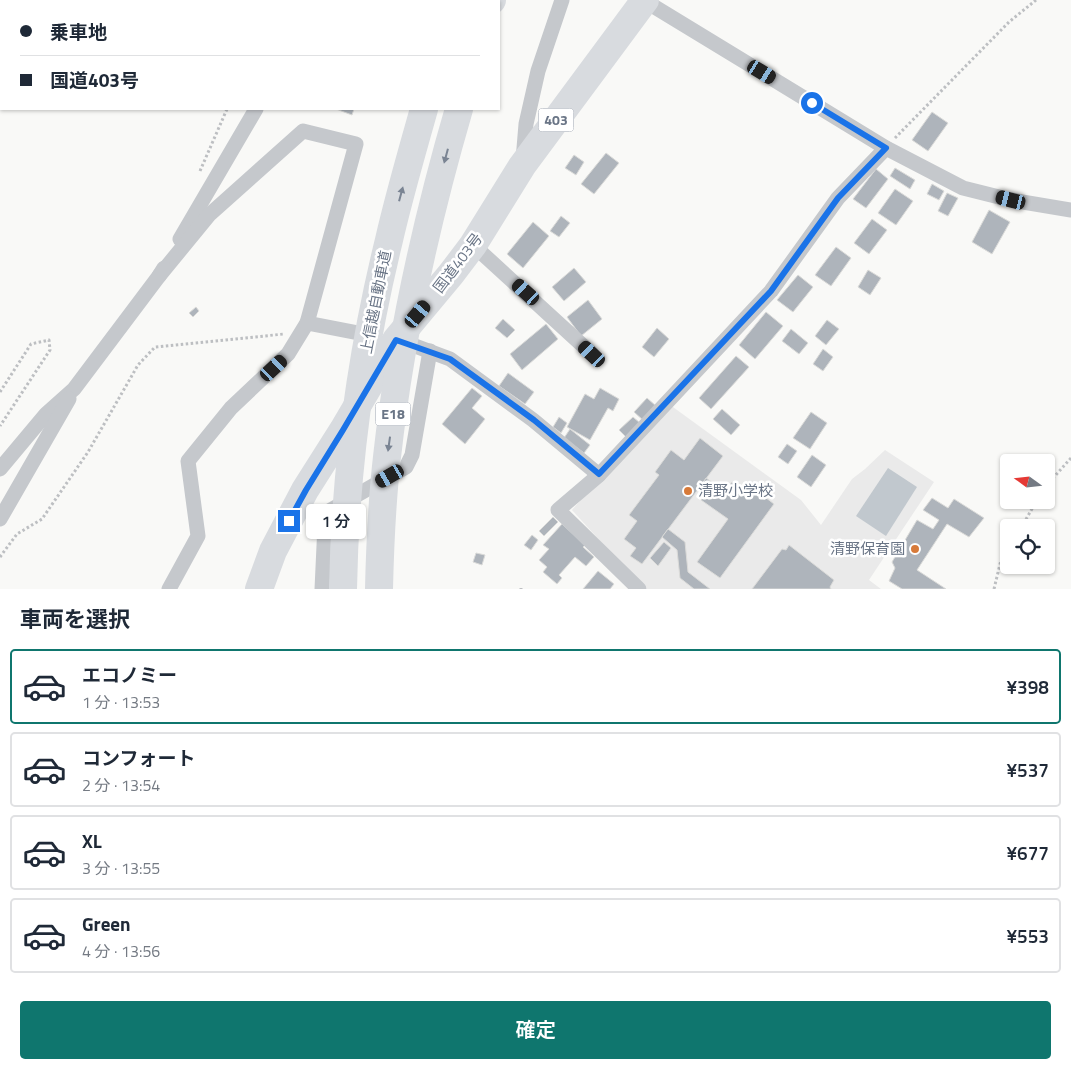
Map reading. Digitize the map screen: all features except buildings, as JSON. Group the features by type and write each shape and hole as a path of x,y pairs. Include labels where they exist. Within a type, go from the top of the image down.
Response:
{"highway":[{"name":"国道403号","path":"259,589 273,551 306,490 396,340 473,245 522,166 645,0"},
{"name":"上信越自動車道","path":"343,589 343,554 349,477 359,390 389,241 424,110"},
{"name":"E18","path":"379,589 387,457 397,383 424,241 459,110"}],"street":[{"path":"522,166 526,124 538,71 562,0"},
{"path":"645,0 886,148 963,188 1011,200 1071,210"},
{"path":"159,276 255,110"},
{"path":"0,519 74,389 159,276 209,215 303,131 356,144 304,328 288,354 231,408 188,460 198,536 168,589"},
{"path":"640,589 558,510 599,474 771,291 838,198 886,148"},
{"path":"473,245 592,354"},
{"path":"304,328 396,340 450,359 534,420 599,474"},
{"path":"322,589 325,524 328,511 406,467 412,455 430,351"},
{"path":"0,468 46,414 74,389"}],"path":[{"path":"886,148 1009,22 1036,0"},
{"path":"0,558 16,534 42,519 88,452 138,365 155,347 304,328"},
{"path":"0,392 31,344 49,340 50,350 0,426"},
{"path":"1055,476 1071,458"},
{"path":"994,589 1000,564"}],"shaded area":[{"name":"清野小学校","path":"666,402 801,500 821,525 852,479 885,450 934,482 869,580 881,589 647,589 623,566 572,510"},
{"path":"888,468 917,487 886,536 856,516"}],"place":[{"name":"清野小学校","path":"688,491"},
{"name":"清野保育園","path":"915,549"}],"route":[{"path":"289,521 396,340 450,359 534,420 599,474 649,423 771,291 838,198 886,148 812,103"}]}
